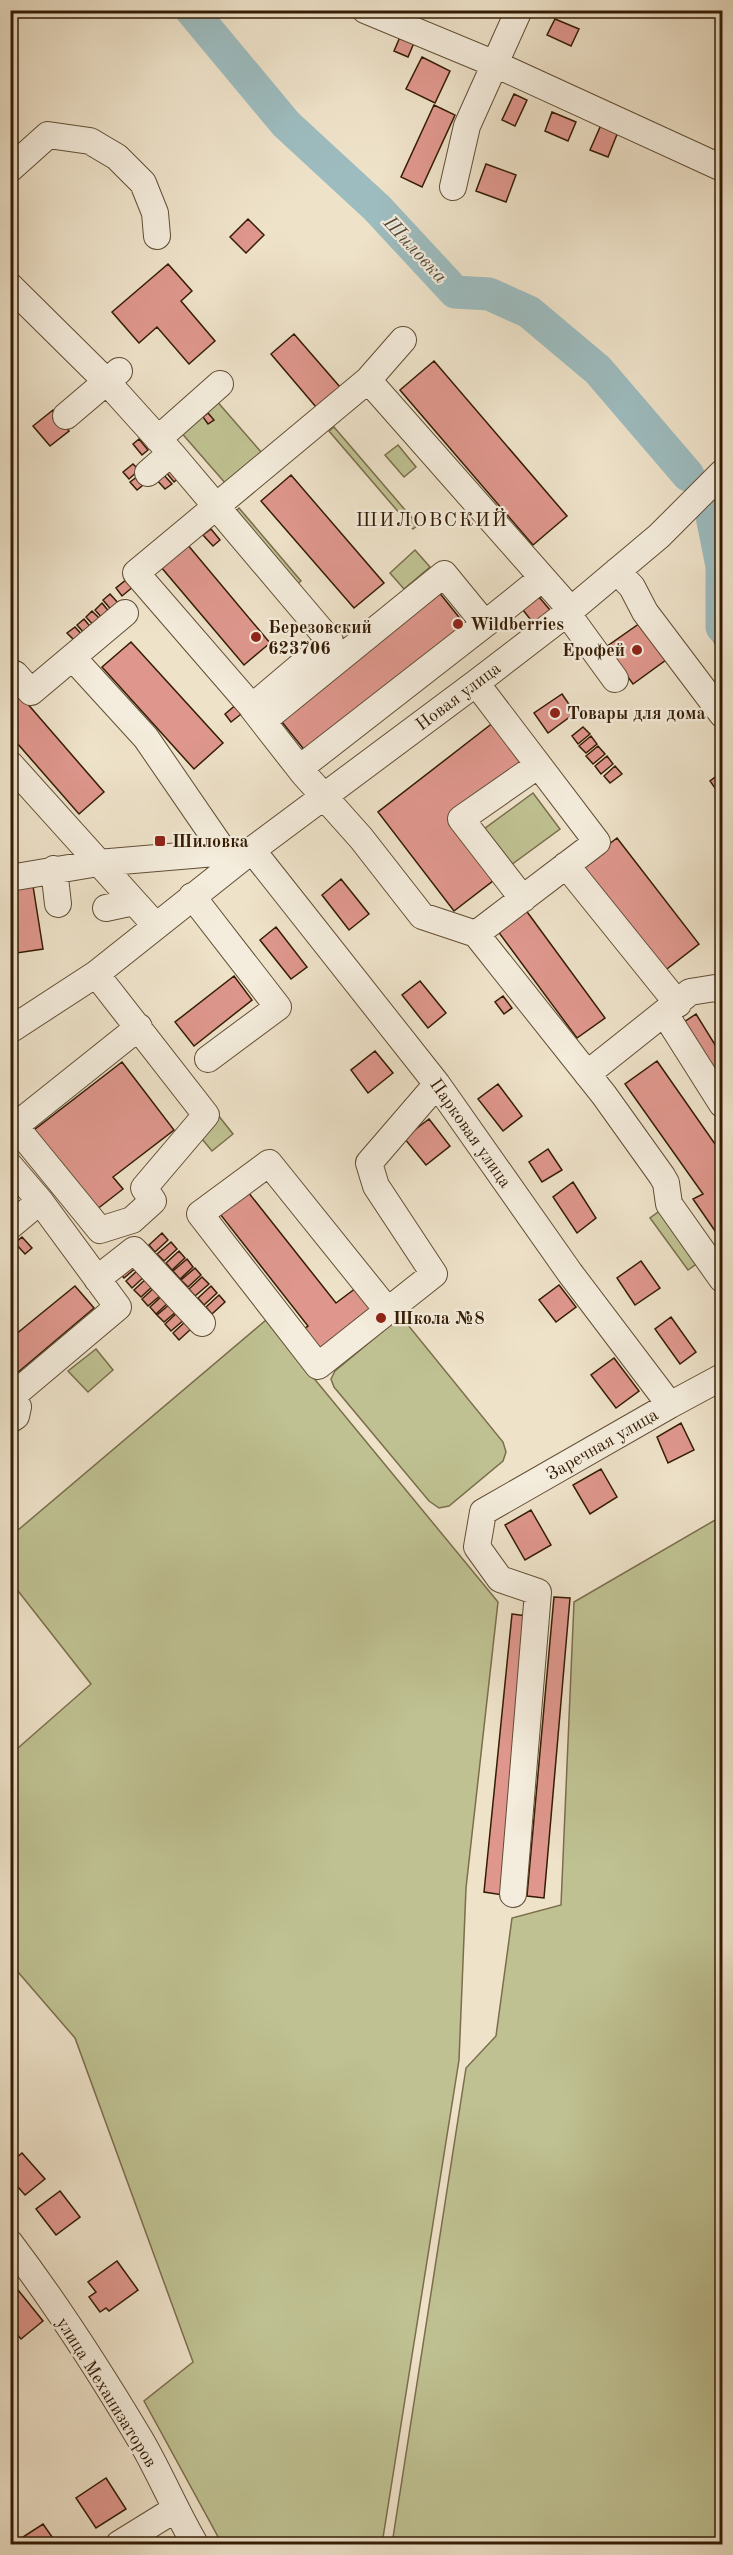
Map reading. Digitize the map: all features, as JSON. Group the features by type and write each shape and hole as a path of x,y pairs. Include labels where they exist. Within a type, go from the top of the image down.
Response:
{"street":[{"path":"365,10 495,64 723,168"},
{"path":"453,187 467,126 519,10"},
{"path":"10,169 48,135 90,141 117,157 143,183 155,213 157,236"},
{"path":"10,286 113,376 164,446 330,642 257,714"},
{"path":"403,340 368,380 135,573 257,714 422,916 476,934 587,1074 662,1176 666,1182 669,1204 723,1279"},
{"path":"66,416 113,376"},
{"path":"368,380 569,611 615,679"},
{"path":"148,474 164,446 220,384"},
{"name":"Новая улица","path":"10,1030 96,974 192,896 259,857 322,795 476,683 569,611 658,536 723,473"},
{"path":"616,571 632,587 645,612 723,714"},
{"path":"257,714 444,574 485,624"},
{"path":"300,768 541,579"},
{"path":"10,677 15,674 31,692 125,613"},
{"path":"73,658 146,738 225,853"},
{"path":"476,683 597,842 476,934"},
{"path":"10,764 156,926"},
{"path":"523,899 461,819 537,766"},
{"path":"10,878 98,863 225,853 259,857"},
{"name":"Парковая улица","path":"259,857 437,1084 570,1272 670,1405"},
{"path":"566,865 672,1009 723,1104"},
{"path":"54,869 57,904"},
{"path":"192,896 278,1007 208,1059"},
{"path":"106,908 134,902"},
{"path":"96,974 139,1027 206,1115 144,1188 153,1201 132,1220 100,1230 15,1126 139,1027"},
{"path":"587,1074 672,1009 690,992 716,988 723,991"},
{"path":"388,1311 269,1163 200,1214 318,1366 388,1311 434,1274 376,1186 369,1163 437,1084"},
{"path":"10,1166 40,1201 118,1306 10,1399 18,1407 16,1416 10,1420"},
{"path":"10,1226 40,1201"},
{"path":"97,1279 134,1250 202,1323"},
{"name":"Заречная улица","path":"513,1894 538,1592 500,1579 477,1547 483,1512 723,1377"},
{"name":"улица Механизаторов","path":"14,2256 141,2440 174,2510 195,2544"},
{"path":"119,2544 174,2510"}],"green space":[{"path":"215,399 262,453 226,484 179,430"},
{"path":"334,427 418,525 413,529 329,431"},
{"path":"398,445 416,467 404,477 385,455"},
{"path":"239,508 301,581 296,585 234,513"},
{"path":"415,550 430,567 404,589 390,573"},
{"path":"533,793 560,829 511,865 484,829"},
{"path":"218,1115 233,1134 212,1151 197,1133"},
{"path":"665,1207 702,1260 688,1270 650,1218"},
{"path":"266,1320 498,1602 466,1888 459,2060 382,2544 222,2544 144,2401 193,2362 75,2038 11,1964 10,1755 91,1684 11,1582 11,1536"},
{"path":"402,1321 408,1325 503,1442 506,1452 503,1461 449,1506 439,1508 429,1501 334,1387 331,1379 335,1371 394,1322"},
{"path":"96,1349 113,1370 88,1392 68,1371"},
{"path":"722,1516 722,2544 392,2544 466,2068 496,2036 512,1918 561,1905 574,1602"}],"water":[{"path":"722,625 722,654 713,640"}],"building":[{"path":"555,19 579,29 571,46 547,35"},
{"path":"400,37 414,43 408,57 394,51"},
{"path":"422,57 450,71 435,103 406,89"},
{"path":"514,94 527,100 515,126 502,120"},
{"path":"434,105 455,115 422,187 401,177"},
{"path":"552,112 576,122 568,141 545,131"},
{"path":"601,125 618,132 608,157 590,150"},
{"path":"486,164 516,175 506,202 476,191"},
{"path":"248,219 264,235 246,253 230,237"},
{"path":"168,264 192,291 181,301 215,341 189,364 157,327 139,343 112,312"},
{"path":"294,334 340,387 316,407 271,354"},
{"path":"434,361 567,516 533,545 400,390"},
{"path":"53,410 69,431 50,446 33,426"},
{"path":"208,413 214,420 208,424 203,417"},
{"path":"139,439 148,450 142,455 133,444"},
{"path":"133,464 139,470 129,479 123,472"},
{"path":"171,465 181,476 174,482 165,471"},
{"path":"142,473 148,481 137,490 130,482"},
{"path":"162,473 172,484 165,489 156,479"},
{"path":"291,475 384,583 354,608 261,501"},
{"path":"211,529 220,540 213,546 203,535"},
{"path":"187,544 270,643 244,665 161,567"},
{"path":"127,579 134,586 122,596 116,588"},
{"path":"438,591 466,626 306,752 278,717"},
{"path":"110,594 120,605 113,612 103,600"},
{"path":"539,597 550,610 534,624 523,610"},
{"path":"102,603 111,614 104,620 95,610"},
{"path":"92,611 102,621 95,627 86,617"},
{"path":"84,619 93,630 86,635 77,625"},
{"path":"643,621 670,657 633,684 606,647"},
{"path":"75,627 84,637 77,643 67,633"},
{"path":"131,642 223,743 194,769 102,667"},
{"path":"13,687 104,792 79,814 10,735 10,690"},
{"path":"562,694 575,713 548,733 534,713"},
{"path":"238,703 245,711 231,722 225,714"},
{"path":"494,722 526,764 454,820 498,877 454,911 378,812"},
{"path":"583,727 590,734 578,744 572,736"},
{"path":"591,736 597,744 586,753 579,746"},
{"path":"598,746 605,754 593,764 586,756"},
{"path":"607,756 613,764 601,774 595,766"},
{"path":"615,766 622,774 610,783 604,776"},
{"path":"722,772 722,798 710,781"},
{"path":"617,838 699,944 663,972 581,866"},
{"path":"341,879 369,914 349,930 322,895"},
{"path":"33,886 43,949 10,954 10,889"},
{"path":"525,909 605,1018 577,1038 497,930"},
{"path":"276,927 307,967 291,979 260,940"},
{"path":"234,976 252,1000 194,1046 175,1022"},
{"path":"420,981 446,1013 428,1028 402,995"},
{"path":"503,996 512,1008 504,1014 495,1002"},
{"path":"696,1014 722,1056 722,1084 684,1022"},
{"path":"375,1051 393,1073 368,1093 351,1070"},
{"path":"657,1061 722,1154 722,1241 693,1199 703,1194 625,1084"},
{"path":"122,1062 174,1130 113,1177 123,1189 96,1210 34,1130"},
{"path":"498,1084 522,1116 503,1131 478,1099"},
{"path":"429,1119 450,1146 426,1165 404,1138"},
{"path":"548,1149 562,1170 542,1182 529,1162"},
{"path":"573,1182 596,1218 577,1233 553,1197"},
{"name":"Школа №8","path":"248,1192 336,1303 356,1288 372,1311 316,1354 298,1333 308,1326 220,1214"},
{"path":"162,1233 168,1240 155,1252 149,1245"},
{"path":"22,1237 32,1248 25,1254 15,1243"},
{"path":"171,1242 177,1249 164,1261 157,1254"},
{"path":"179,1251 185,1258 172,1270 166,1263"},
{"path":"187,1259 193,1267 180,1279 173,1271"},
{"path":"131,1260 137,1267 124,1278 118,1271"},
{"path":"641,1261 660,1288 635,1305 617,1278"},
{"path":"195,1268 201,1275 188,1287 181,1280"},
{"path":"139,1269 145,1276 132,1288 126,1281"},
{"path":"202,1277 209,1284 195,1296 189,1289"},
{"path":"147,1278 154,1285 141,1297 134,1290"},
{"path":"559,1285 576,1307 556,1322 539,1300"},
{"path":"75,1286 94,1308 10,1379 10,1339"},
{"path":"211,1286 217,1293 204,1305 198,1298"},
{"path":"155,1287 162,1294 148,1306 142,1299"},
{"path":"163,1295 169,1302 156,1314 150,1307"},
{"path":"219,1295 225,1302 212,1314 206,1307"},
{"path":"170,1304 177,1311 164,1322 157,1315"},
{"path":"178,1312 185,1319 171,1331 165,1324"},
{"path":"671,1317 696,1352 680,1364 655,1329"},
{"path":"186,1321 192,1328 179,1340 173,1333"},
{"path":"614,1358 639,1391 616,1408 591,1375"},
{"path":"681,1423 694,1450 668,1463 657,1437"},
{"path":"601,1469 617,1497 590,1514 573,1485"},
{"path":"531,1510 551,1545 525,1560 505,1525"},
{"path":"554,1597 570,1598 544,1898 527,1896"},
{"path":"512,1614 527,1616 503,1895 484,1892"},
{"path":"22,2153 45,2179 25,2195 10,2178 10,2163"},
{"path":"60,2191 80,2217 56,2235 36,2209"},
{"path":"117,2261 138,2290 109,2311 106,2308 100,2312 89,2297 96,2292 88,2282"},
{"path":"14,2285 43,2321 21,2339 10,2326 10,2288"},
{"path":"106,2478 126,2509 96,2528 76,2498"},
{"path":"43,2524 57,2544 24,2544 20,2539"}],"waterway":[{"name":"Шиловка","path":"191,10 286,124 377,208 455,292 489,294 529,312 598,370 688,475"},
{"name":"Шиловка","path":"711,511 722,566 722,627"}],"place":[{"name":"Wildberries","path":"458,624"},
{"name":"Березовский 623706","path":"256,637"},
{"name":"Ерофей","path":"637,650"},
{"name":"Товары для дома","path":"555,713"},
{"name":"Шиловка","path":"160,841"},
{"name":"Школа №8","path":"381,1318"}],"district":[{"name":"ШИЛОВСКИЙ","path":"432,519"}]}
